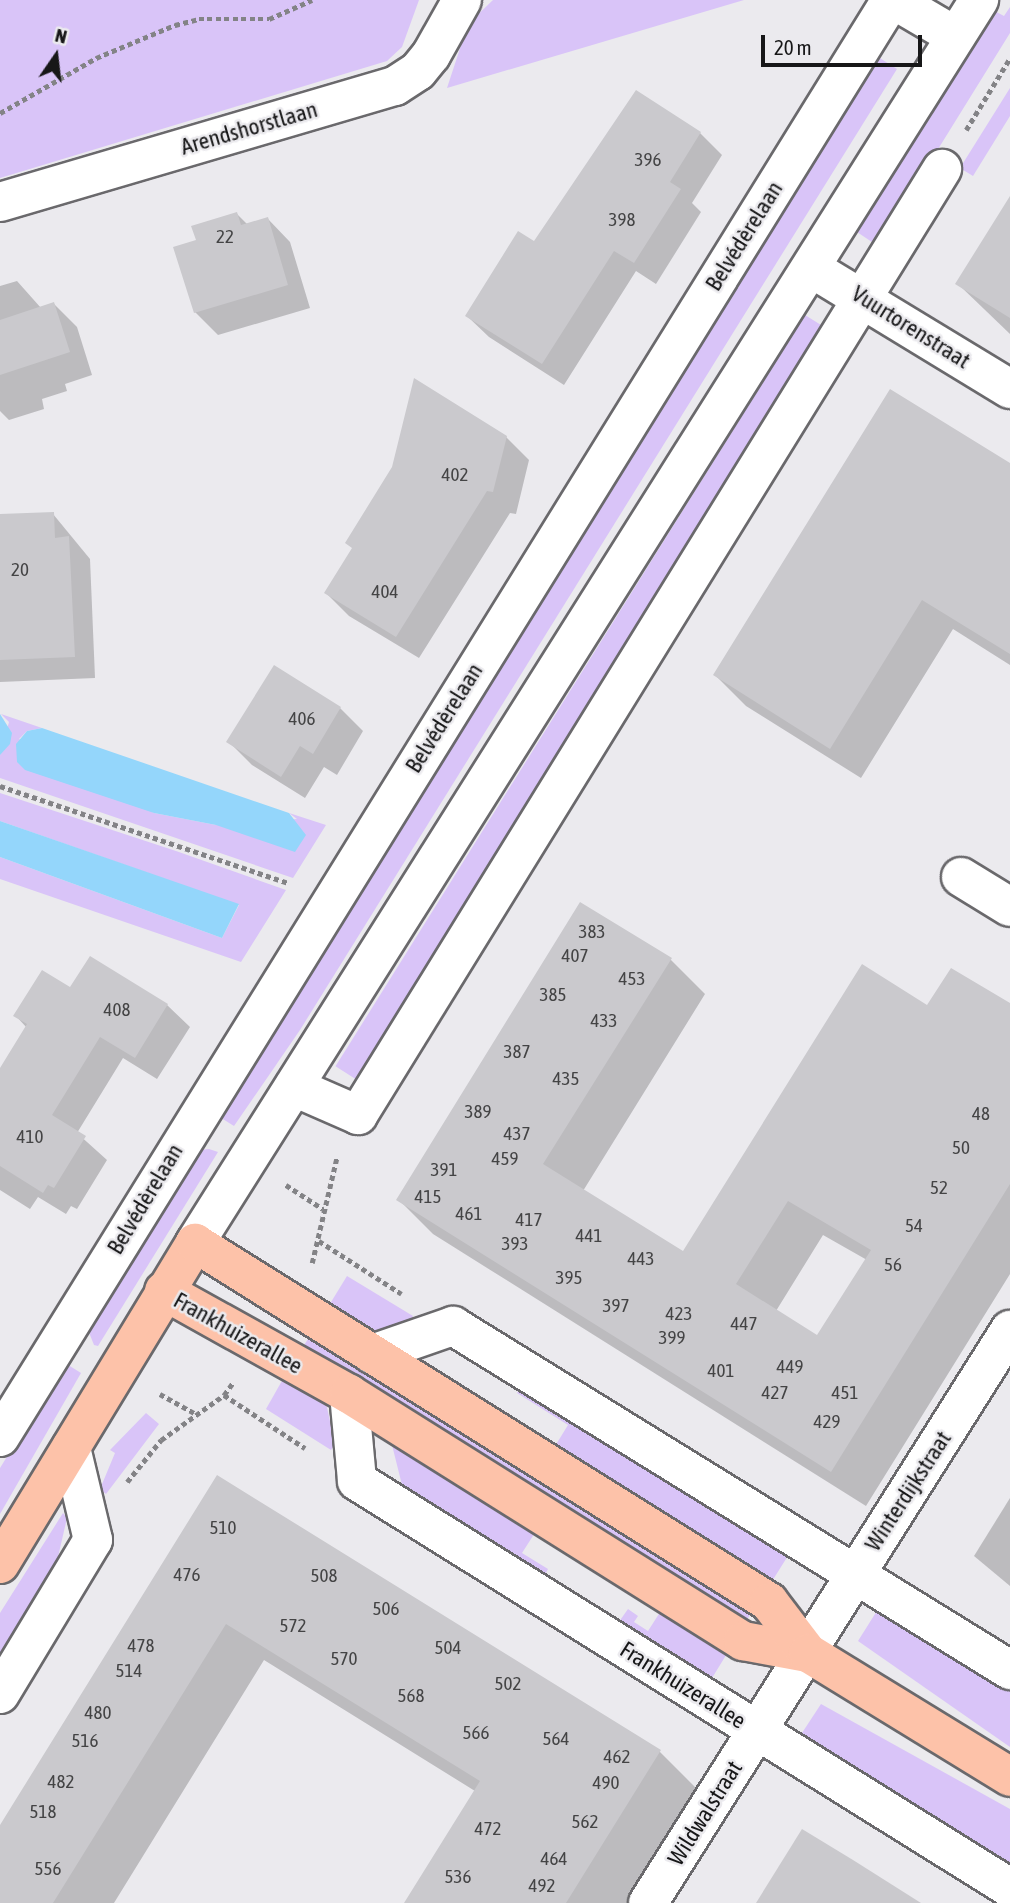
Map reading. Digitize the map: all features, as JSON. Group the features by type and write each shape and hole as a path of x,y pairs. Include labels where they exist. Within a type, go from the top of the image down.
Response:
{"main road":[{"path":"0,1564 195,1243"},
{"name":"Frankhuizerallee","path":"195,1243 769,1602 808,1653 1010,1777"},
{"name":"Frankhuizerallee","path":"164,1291 349,1394 743,1641 808,1653"}],"street":[{"path":"892,0 959,18"},
{"name":"Belvédèrelaan","path":"0,1437 892,0"},
{"path":"195,1243 811,268 959,18 979,0"},
{"name":"Arendshorstlaan","path":"0,202 395,86 418,71 431,55 456,1"},
{"path":"294,1087 358,1115 865,298 942,169"},
{"name":"Vuurtorenstraat","path":"811,268 865,298 1010,389"},
{"path":"961,877 1010,907"},
{"path":"372,1354 453,1326 1010,1670"},
{"name":"Winterdijkstraat","path":"808,1653 854,1575 1010,1330"},
{"path":"349,1394 357,1481"},
{"path":"0,1694 93,1540 71,1448"},
{"name":"Frankhuizerallee","path":"357,1481 1010,1888"},
{"name":"Wildwalstraat","path":"648,1903 808,1653"}],"path":[{"path":"0,113 96,58 175,25 199,19 269,19 312,0"},
{"path":"942,169 1010,58"},
{"path":"0,786 299,887 328,905"},
{"path":"319,1241 453,1326"},
{"path":"224,1395 357,1481"}],"shaded area":[{"path":"0,0 419,0 402,47 387,61 0,178"},
{"path":"493,0 744,0 447,88 468,24"},
{"path":"1010,7 1010,33 878,246 857,232 991,9 1004,16"},
{"path":"875,55 897,69 300,1030 234,1126 218,1116"},
{"path":"1010,88 1010,116 973,176 960,168"},
{"path":"805,315 827,329 358,1080 335,1066"},
{"path":"1,714 42,728 27,731 19,739 154,813 216,825 297,819 289,813 326,825 293,878 0,778 0,755 9,722"},
{"path":"0,793 286,890 241,962 0,879 0,857 222,938 239,905 0,821"},
{"path":"198,1150 218,1152 98,1346 94,1345 88,1330"},
{"path":"347,1276 413,1316 409,1323 376,1334 328,1307"},
{"path":"313,1331 755,1607 742,1627 300,1351"},
{"path":"65,1363 81,1373 0,1514 0,1468"},
{"path":"283,1379 326,1403 335,1444 331,1450 266,1409"},
{"path":"523,1384 791,1551 769,1586 552,1451 568,1425 517,1393"},
{"path":"146,1413 159,1424 106,1494 100,1489 115,1453 110,1450"},
{"path":"396,1439 538,1528 522,1553 548,1569 542,1580 399,1492 402,1485 392,1445"},
{"path":"63,1513 67,1518 58,1557 64,1561 0,1663 0,1613"},
{"path":"664,1606 731,1647 709,1683 616,1626 628,1609 638,1616 634,1622 648,1631"},
{"path":"880,1606 1010,1686 1010,1747 858,1641"},
{"path":"821,1704 1010,1809 1010,1870 798,1739"}],"water":[{"path":"0,714 12,733 10,744 0,755"},
{"path":"42,728 289,813 306,835 295,852 216,825 154,813 25,770 17,762 16,744 27,731"},
{"path":"0,821 239,904 222,938 0,857"}],"building":[{"path":"636,90 701,132 670,182 681,189 634,263 614,251 542,364 465,316 518,231 534,241"},
{"path":"1010,196 1010,318 955,284"},
{"path":"237,212 241,225 268,217 288,285 194,313 173,247 196,240 191,226"},
{"path":"54,302 70,352 0,375 0,320"},
{"path":"414,378 507,436 493,492 487,491 396,637 324,593 352,548 345,543 392,467"},
{"path":"890,389 1010,463 1010,654 922,600 830,749 713,675"},
{"path":"54,512 55,538 69,536 75,657 0,660 0,514"},
{"path":"274,665 341,707 313,754 300,746 281,777 226,742"},
{"path":"580,902 672,958 543,1164 683,1251 862,964 927,1005 951,968 1010,1003 1010,1184 831,1472 396,1200","holes":["788,1201 871,1250 817,1335 736,1284"]},
{"path":"90,956 168,1004 135,1058 100,1037 52,1115 86,1136 54,1188 48,1185 43,1193 0,1166 0,1068 27,1024 13,1016 42,970 70,987"},
{"path":"217,1475 661,1750 566,1903 404,1903 480,1781 226,1624 53,1903 0,1903 0,1825"},
{"path":"802,1829 853,1860 921,1903 756,1903"}]}
